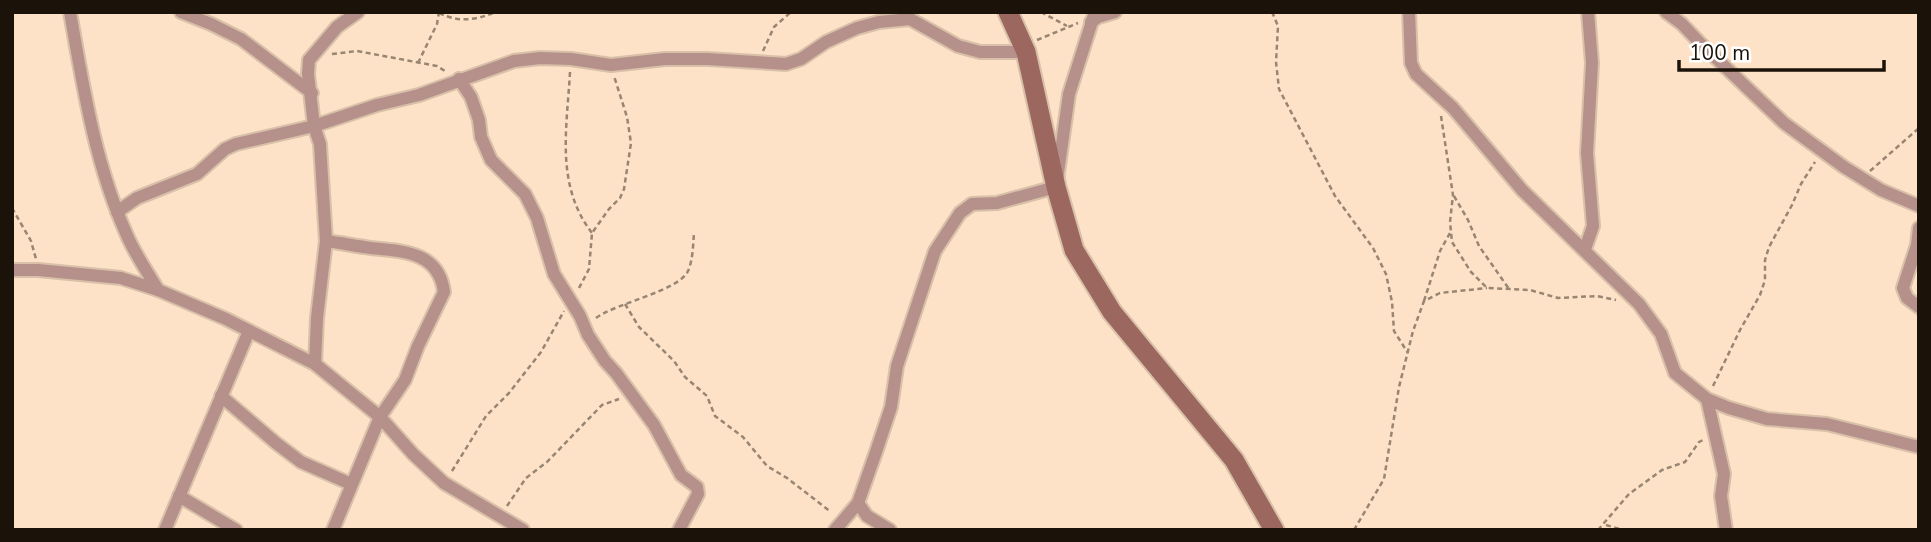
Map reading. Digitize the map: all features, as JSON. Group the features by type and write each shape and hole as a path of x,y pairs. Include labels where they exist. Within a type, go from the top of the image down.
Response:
{"street":[{"path":"70,12 86,102 106,179 117,212 138,257 158,290"},
{"path":"181,12 241,39 312,93"},
{"path":"315,363 326,241 320,144 314,126 309,60 337,27 358,12"},
{"path":"1008,12 1022,47 1074,250 1112,312 1234,460 1274,530"},
{"path":"1056,187 1069,94 1093,17 1115,12"},
{"path":"1409,12 1411,63 1416,74 1453,108 1522,190 1639,304 1661,334 1675,373 1707,399 1729,408 1768,419 1827,424 1919,447"},
{"path":"1584,249 1593,226 1587,153 1592,63 1588,12"},
{"path":"1666,12 1682,24 1760,102 1823,151 1881,190 1919,206"},
{"path":"117,212 137,198 197,174 225,149 236,144 314,126 377,105 419,95 514,61 570,59 611,65 665,59 707,59 786,64 801,59 826,42 857,28 908,15 958,46 980,52 1022,47"},
{"path":"458,79 471,97 479,120 481,137 491,160 525,194 537,218 554,274 605,362 654,425 681,475 699,490 679,530"},
{"path":"839,525 858,503 886,425 897,366 934,251 943,236 960,213 972,204 997,203 1056,187"},
{"path":"1919,228 1917,245 1903,288 1907,298 1919,307"},
{"path":"326,241 415,254 432,265 443,285 443,297 418,346 405,380 380,417 333,530"},
{"path":"12,270 121,278 158,290 315,363 380,417 444,483 523,530"},
{"path":"165,530 249,331"},
{"path":"221,396 275,443 302,462 351,484"},
{"path":"1707,399 1724,474 1721,496 1726,530"},
{"path":"179,496 236,530"},
{"path":"858,503 867,516 890,530"}],"path":[{"path":"418,63 437,24 439,13 450,18 473,20 496,12"},
{"path":"750,62 764,50 775,27 791,12"},
{"path":"1041,12 1067,26"},
{"path":"1272,12 1278,26 1276,62 1279,89 1335,196 1373,248 1385,274 1392,302 1394,331 1408,353"},
{"path":"1022,47 1093,17"},
{"path":"309,60 357,51 437,66 458,79"},
{"path":"570,59 566,179 580,215 592,233"},
{"path":"444,483 486,416 509,393 541,352 589,269 592,233 624,189 631,143 627,117 611,65"},
{"path":"1441,115 1453,195 1450,233 1452,242 1471,272 1487,288"},
{"path":"1863,178 1919,128"},
{"path":"1707,399 1760,295 1765,280 1765,260 1769,247 1793,205 1801,184 1823,151"},
{"path":"1453,195 1479,246 1509,289"},
{"path":"12,208 31,241 38,270"},
{"path":"585,326 600,315 663,290 685,277 690,268 694,233"},
{"path":"1354,530 1384,479 1399,387 1408,353 1440,251 1450,233"},
{"path":"1424,301 1440,293 1487,288 1530,290 1558,298 1597,296 1639,304"},
{"path":"625,304 639,327 674,361 685,377 707,396 715,416 743,438 767,466 829,511 839,525"},
{"path":"499,518 526,478 547,462 602,405 616,398 634,400"},
{"path":"1598,530 1629,494 1662,470 1685,462 1699,442 1715,432"},
{"path":"1604,524 1623,530"}]}
